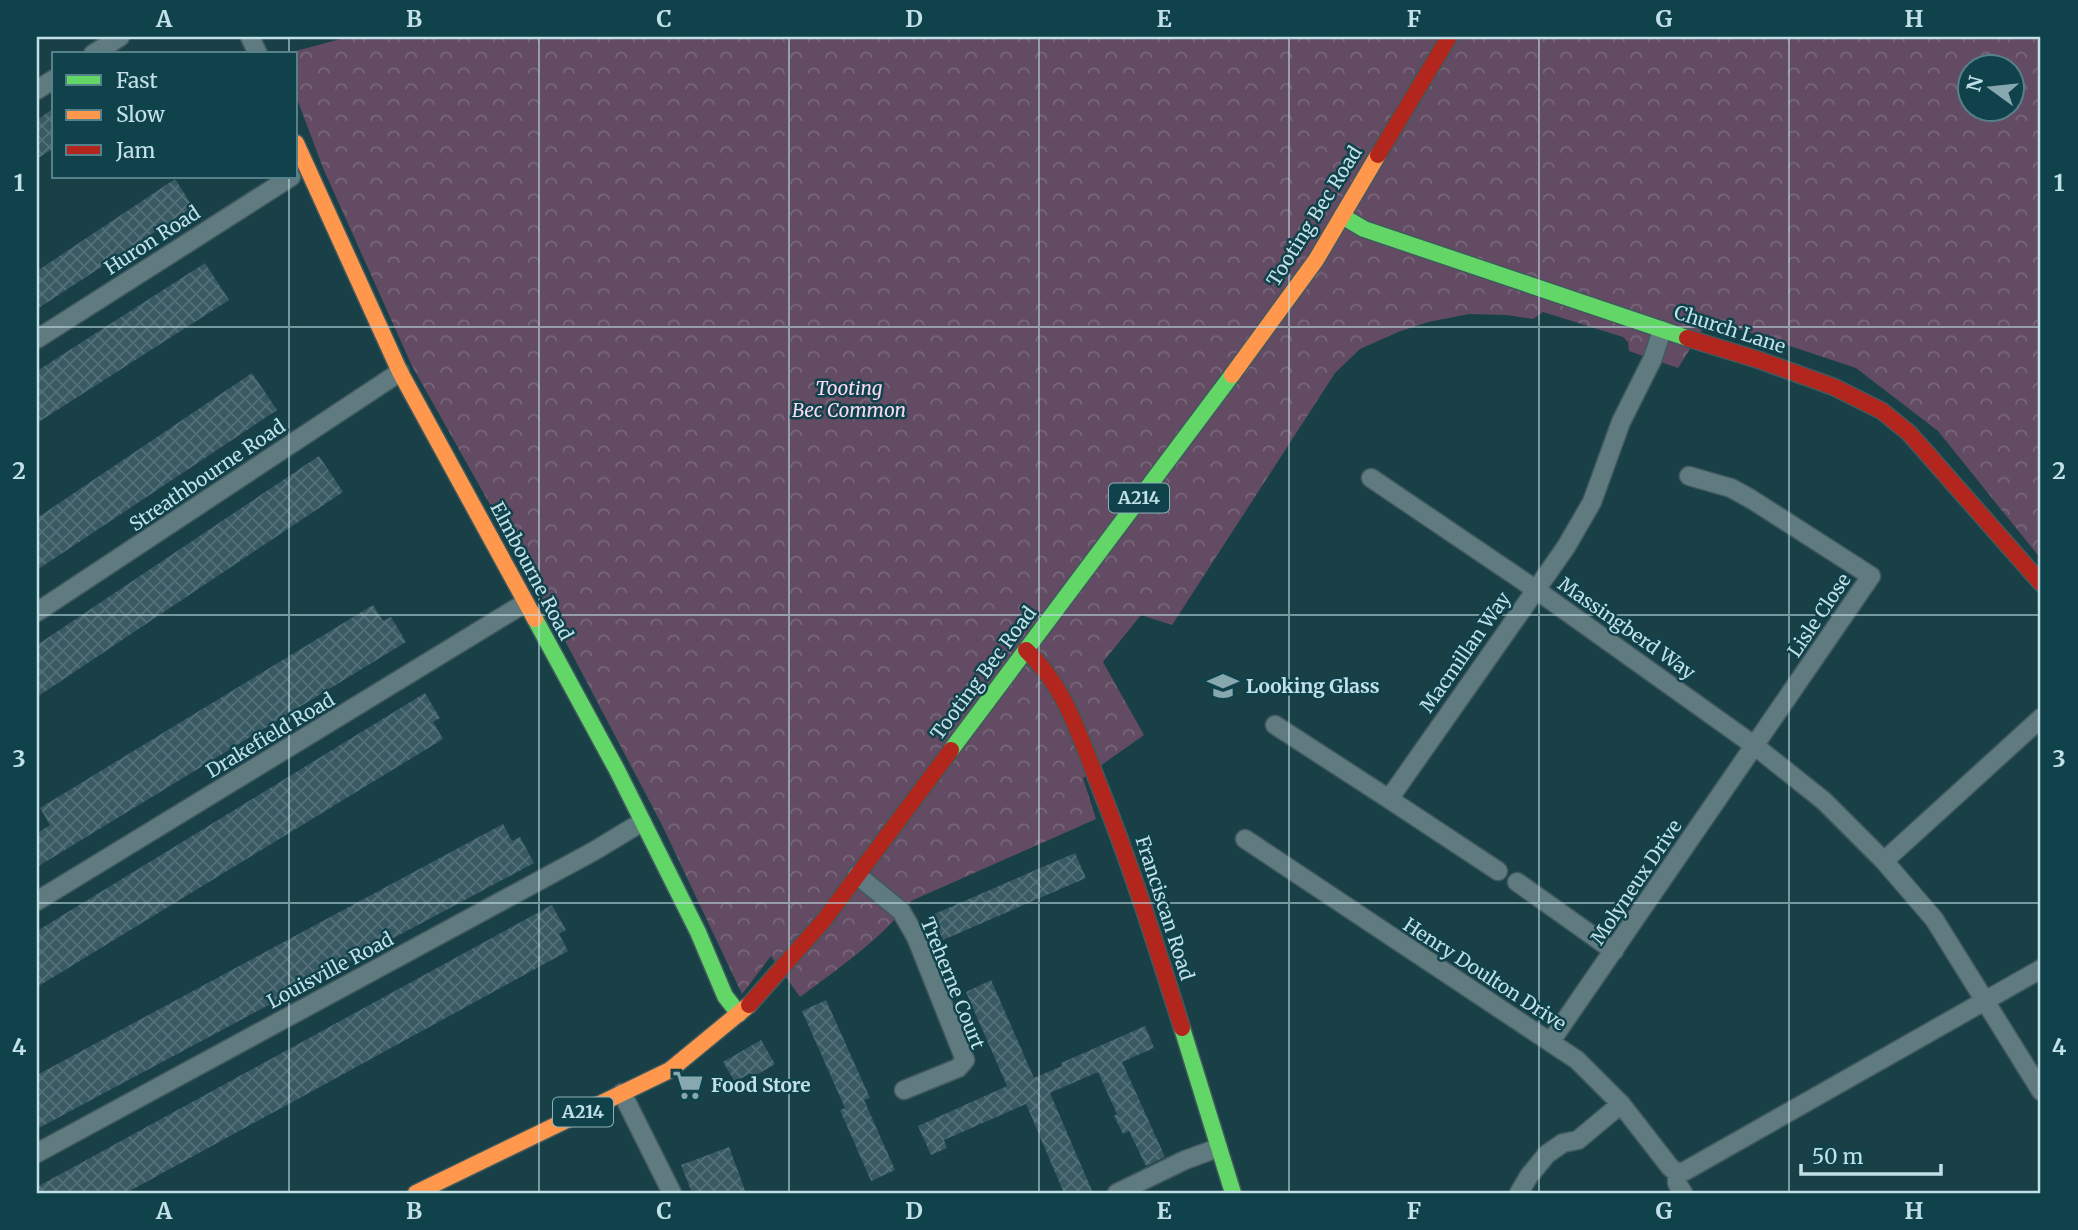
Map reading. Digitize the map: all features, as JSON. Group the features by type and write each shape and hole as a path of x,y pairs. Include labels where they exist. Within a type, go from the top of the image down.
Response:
{"main road":[{"name":"Tooting Bec Road","path":"416,1193 454,1185 622,1093 670,1070 739,1014 779,974 824,920 1316,260 1449,37"},
{"name":"Elmbourne Road","path":"298,173 400,372 617,770 698,933 725,996 739,1014"},
{"name":"Church Lane","path":"1342,216 1364,229 1834,387 1882,411 1909,433 2041,583"},
{"name":"Franciscan Road","path":"1026,650 1051,677 1106,800 1130,864 1233,1193"}],"street":[{"path":"96,52 120,37"},
{"path":"37,90 52,80"},
{"name":"Huron Road","path":"37,339 290,178"},
{"name":"Massingberd Way","path":"1662,330 1653,358 1622,422 1592,502 1566,547 1535,589 1755,746 1824,801 1884,861 1934,919 2041,1091"},
{"name":"Streathbourne Road","path":"37,612 400,372"},
{"name":"Lisle Close","path":"1689,477 1731,488 1752,499 1871,576 1755,746"},
{"name":"Macmillan Way","path":"1371,478 1535,589 1389,799"},
{"name":"Drakefield Road","path":"37,901 525,603"},
{"path":"1884,861 2041,718"},
{"path":"1275,725 1498,871"},
{"name":"Molyneux Drive","path":"1551,1041 1755,746"},
{"name":"Louisville Road","path":"37,1153 582,858 642,821"},
{"name":"Henry Doulton Drive","path":"1245,839 1577,1060 1621,1104 1677,1173 1677,1183 1683,1193"},
{"name":"Treherne Court","path":"857,876 901,911 916,937 965,1060 958,1068 904,1090"},
{"path":"1517,882 1614,951"},
{"path":"1677,1173 1701,1163 2041,969"},
{"path":"622,1093 672,1193"},
{"path":"1519,1193 1547,1154 1563,1143 1578,1140 1621,1104"},
{"path":"1117,1193 1185,1160 1218,1148"}],"green space":[{"name":"Tooting Bec Common","path":"348,37 2041,37 2041,559 1938,431 1856,368 1709,319 1678,368 1629,351 1628,342 1623,337 1543,312 1533,319 1469,314 1428,322 1398,332 1360,349 1335,373 1172,625 1141,615 1103,662 1144,735 1083,778 1096,819 911,901 873,941 800,997 771,956 742,994 662,825 541,595 412,366 323,168 298,101 298,52 292,52"}],"building":[{"path":"52,109 52,149 37,159 37,120"},
{"path":"175,179 193,207 37,309 37,271"},
{"path":"205,263 229,300 37,423 37,371"},
{"path":"252,373 277,410 37,570 37,518"},
{"path":"319,456 343,492 37,697 37,645"},
{"path":"373,605 383,621 391,617 406,642 37,867 37,833 50,825 40,808"},
{"path":"425,693 440,718 433,722 443,739 37,987 37,931"},
{"path":"503,824 512,841 520,837 534,863 37,1129 37,1075"},
{"path":"1075,853 1086,878 943,940 932,915"},
{"path":"552,905 566,930 559,934 568,951 126,1193 37,1193 37,1187"},
{"path":"991,980 1034,1078 1062,1066 1061,1063 1145,1026 1154,1048 1122,1062 1165,1157 1146,1166 1129,1131 1123,1134 1098,1072 1050,1093 1093,1193 1064,1193 1026,1104 944,1140 947,1148 931,1155 918,1126 1007,1086 966,992"},
{"path":"826,1000 870,1098 864,1100 895,1170 871,1181 840,1110 845,1108 802,1011"},
{"path":"761,1040 775,1064 753,1077 751,1073 735,1082 723,1062"},
{"path":"729,1147 746,1193 692,1193 681,1165"}],"traffic: fast":[{"path":"1342,216 1364,229 1687,338"},
{"path":"951,750 1232,375"},
{"path":"535,619 617,770 698,932 725,996 739,1014"},
{"path":"1182,1028 1233,1193"}],"traffic: slow":[{"path":"298,147 400,372 535,619"},
{"path":"1232,375 1316,260 1378,155"},
{"path":"416,1193 670,1070 749,1005"}],"traffic: jam":[{"path":"1378,155 1449,37"},
{"path":"1687,338 1834,387 1882,411 1909,433 2041,583"},
{"path":"1026,650 1051,679 1077,728 1132,873 1182,1028"},
{"path":"749,1005 824,920 951,750"}],"place":[{"name":"Looking Glass","path":"1223,686"},
{"name":"Food Store","path":"688,1085"}]}
